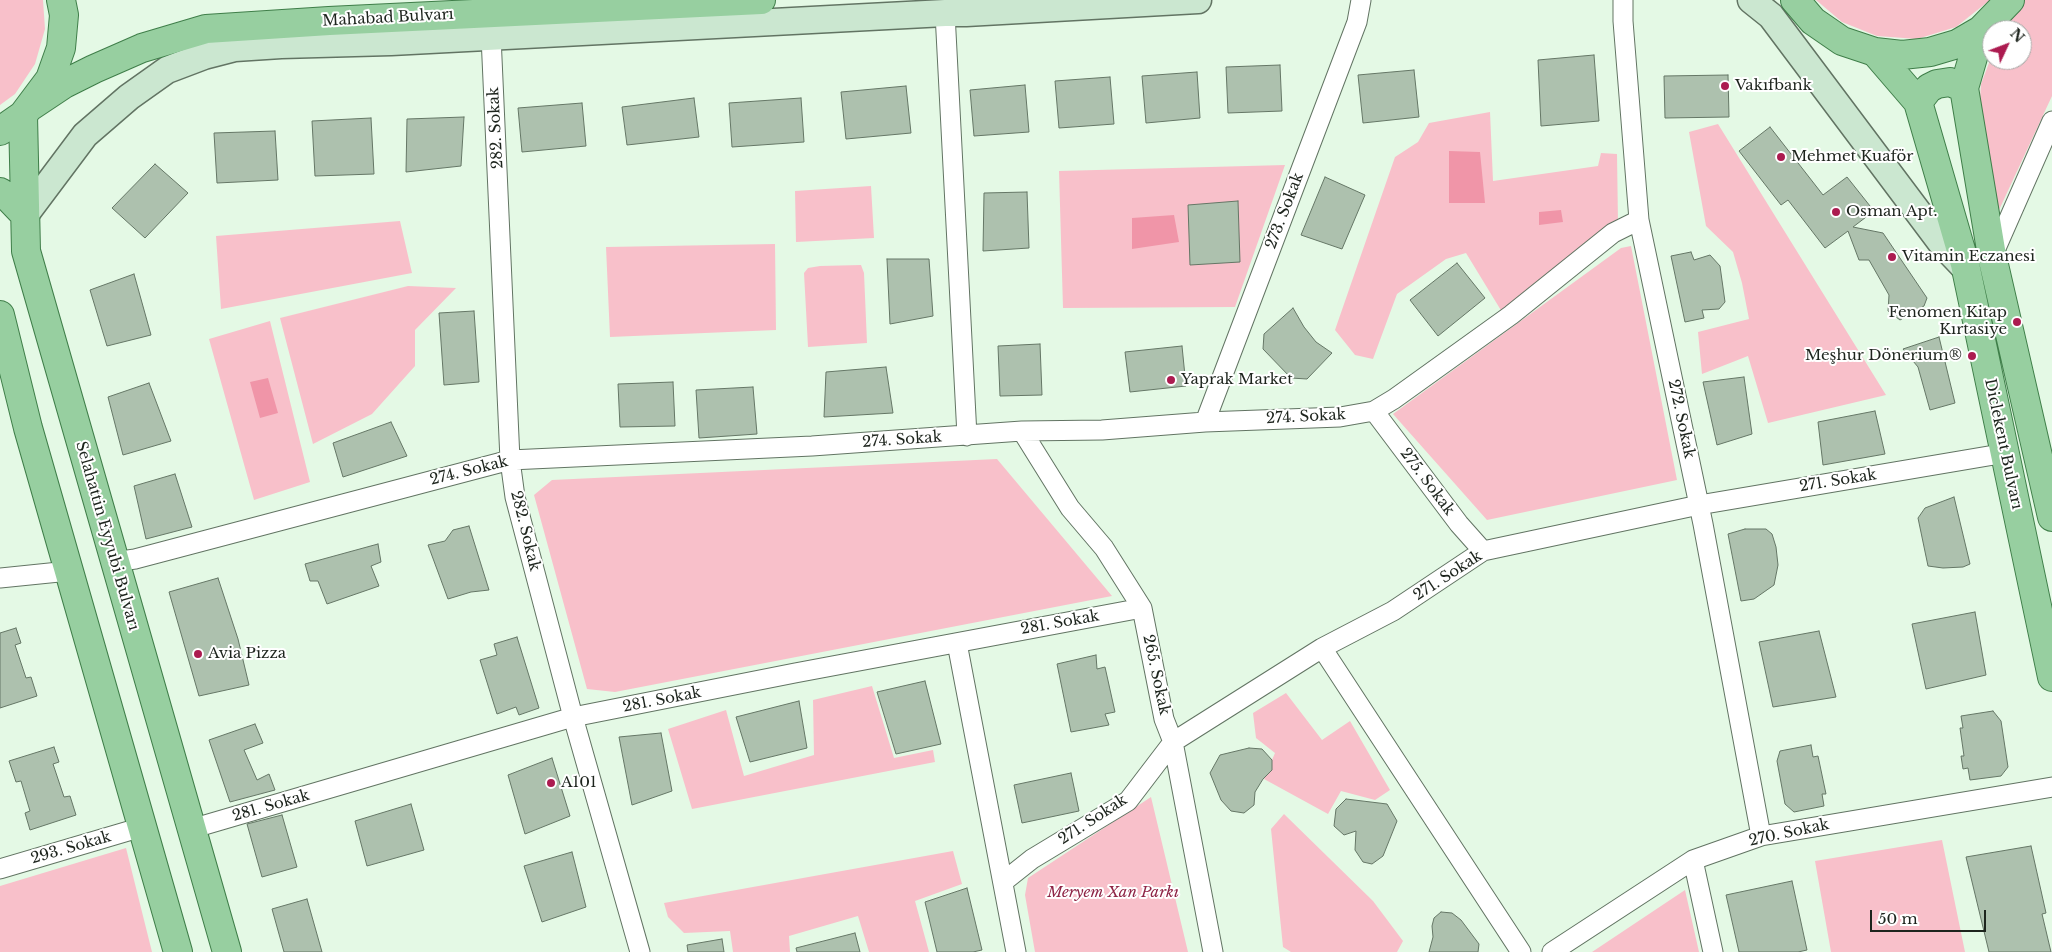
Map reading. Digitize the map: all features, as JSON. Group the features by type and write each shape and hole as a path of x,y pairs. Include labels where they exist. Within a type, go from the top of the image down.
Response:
{"main road":[{"path":"27,110 50,79 61,48 64,15 61,0"},
{"name":"Mahabad Bulvarı","path":"0,131 64,84 94,69 142,48 206,29 329,21 762,0"},
{"path":"0,192 8,197 25,214 84,135 129,97 167,70 204,56 235,48 391,42 1198,0"},
{"path":"1751,0 1771,16 1942,244 1965,268"},
{"path":"1795,0 1813,21 1842,41 1875,52 1902,55 1930,52 1957,44 1980,30 2010,0"},
{"name":"Diclekent Bulvarı","path":"1980,30 1964,88 1992,256 2047,471 2052,516"},
{"name":"Diclekent Bulvarı","path":"1875,52 1918,102 1965,268 2006,453 2052,677"},
{"path":"1918,102 1922,95 1937,84 1950,82 1964,88"},
{"name":"Selahattin Eyyubi Bulvarı","path":"27,110 26,251 226,952"},
{"path":"0,315 28,428 178,952"}],"street":[{"name":"273. Sokak","path":"1206,422 1360,14 1362,0"},
{"name":"272. Sokak","path":"1623,0 1623,30 1639,220 1699,505 1761,836"},
{"path":"945,13 967,436"},
{"name":"282. Sokak","path":"491,36 510,460 515,497 572,717 640,952"},
{"path":"1992,256 2052,121"},
{"name":"274. Sokak","path":"114,562 510,460 794,448 1022,431 1102,430 1206,422 1340,417 1374,411 1394,399 1511,315 1613,233 1639,220"},
{"name":"275. Sokak","path":"1374,411 1453,516 1483,551"},
{"name":"265. Sokak","path":"1022,431 1070,508 1104,548 1142,608 1164,719 1173,742 1213,952"},
{"name":"271. Sokak","path":"1003,882 1032,859 1128,801 1173,742 1322,648 1393,611 1483,551 1699,505 2006,453"},
{"path":"0,578 69,571"},
{"name":"281. Sokak","path":"191,829 572,717 1142,608"},
{"path":"957,643 1016,952"},
{"path":"1322,648 1521,952"},
{"name":"270. Sokak","path":"1552,952 1693,860 1761,836 2052,787"},
{"name":"293. Sokak","path":"0,869 142,827"},
{"path":"1693,860 1713,952"}],"green space":[{"path":"0,0 43,0 45,29 35,64 15,94 0,105"},
{"path":"1816,0 1990,0 1956,27 1917,39 1877,36 1842,22"},
{"path":"2024,0 2052,0 2052,96 1999,210 1995,200 1979,115 1981,84 1986,70 2032,70 2032,20 2011,20"},
{"path":"1490,112 1493,181 1598,166 1601,153 1617,154 1618,223 1502,312 1466,253 1446,259 1397,294 1373,359 1355,355 1335,330 1395,157 1418,142 1429,123"},
{"path":"1718,124 1886,395 1768,423 1748,356 1702,374 1698,332 1749,319 1742,283 1733,252 1706,226 1689,132"},
{"path":"1285,165 1235,307 1063,308 1059,171"},
{"path":"871,186 874,238 796,242 795,191"},
{"path":"400,221 412,273 221,309 216,236"},
{"path":"775,244 776,330 610,337 606,247"},
{"path":"1631,246 1677,480 1487,520 1393,414 1621,248"},
{"path":"861,265 864,273 867,343 808,347 804,273 808,268 820,266"},
{"path":"408,286 456,288 415,330 415,366 372,414 313,444 280,318"},
{"path":"270,321 310,482 254,500 209,339"},
{"path":"997,459 1112,596 615,692 587,689 534,495 552,480"},
{"path":"872,686 894,758 933,750 935,762 692,809 668,729 726,710 744,776 814,755 813,700"},
{"path":"1286,693 1322,740 1350,721 1390,790 1375,800 1341,791 1328,814 1264,779 1275,753 1256,738 1253,713"},
{"name":"Meryem Xan Parkı","path":"1151,797 1188,952 1035,952 1025,895 1028,878"},
{"path":"1284,814 1373,901 1403,941 1397,952 1291,952 1283,947 1271,829"},
{"path":"1942,840 1965,952 1831,952 1815,861"},
{"path":"126,848 152,952 0,952 0,886"},
{"path":"953,851 962,884 915,901 929,952 869,952 858,916 789,936 790,952 733,952 730,931 684,933 668,917 664,903"},
{"path":"1685,890 1699,952 1592,952"}],"shaded area":[{"path":"1449,151 1480,152 1485,203 1449,203"},
{"path":"1561,210 1563,222 1539,225 1539,212"},
{"path":"1174,215 1179,242 1132,249 1132,218"},
{"path":"268,378 278,413 260,418 250,382"}],"building":[{"path":"1594,55 1599,121 1541,126 1538,60"},
{"path":"1280,65 1282,111 1228,113 1226,67"},
{"path":"1414,70 1419,117 1363,123 1358,75"},
{"path":"1197,72 1200,118 1146,123 1142,76"},
{"path":"1728,75 1729,117 1665,118 1664,76"},
{"path":"1110,77 1114,124 1059,128 1055,81"},
{"path":"1025,85 1029,132 974,136 970,90"},
{"path":"906,86 911,133 846,139 841,92"},
{"path":"694,98 699,137 627,145 622,107"},
{"path":"801,98 804,142 732,147 729,103"},
{"path":"582,103 586,146 522,152 518,108"},
{"path":"464,117 461,166 406,172 407,119"},
{"path":"371,118 374,174 315,176 312,121"},
{"path":"1770,127 1823,195 1847,177 1874,211 1853,227 1883,233 1927,298 1924,306 1900,320 1888,311 1889,295 1869,260 1859,260 1848,231 1825,248 1788,200 1781,205 1739,151"},
{"path":"275,131 278,180 217,183 214,133"},
{"path":"155,164 188,193 145,238 112,208"},
{"path":"1325,177 1365,195 1342,249 1301,235"},
{"path":"1027,192 1029,248 983,251 984,193"},
{"path":"1238,201 1240,262 1190,265 1188,205"},
{"path":"1691,252 1694,260 1710,255 1720,266 1725,302 1719,309 1702,310 1704,318 1685,322 1671,256"},
{"path":"887,259 929,259 933,316 890,324"},
{"path":"1457,263 1485,298 1438,336 1410,300"},
{"path":"134,274 151,335 107,346 90,290"},
{"path":"1293,308 1304,327 1316,342 1332,353 1307,379 1291,378 1263,349 1264,334"},
{"path":"474,311 479,382 444,385 439,313"},
{"path":"1939,337 1955,403 1930,410 1918,367 1903,349"},
{"path":"1040,344 1042,395 1000,396 998,346"},
{"path":"1182,346 1186,386 1130,392 1125,352"},
{"path":"886,367 893,413 824,417 826,372"},
{"path":"1744,377 1752,434 1717,445 1703,382"},
{"path":"673,382 675,426 620,427 618,384"},
{"path":"149,383 171,441 123,455 108,397"},
{"path":"753,387 757,434 699,438 696,390"},
{"path":"1875,411 1885,454 1823,465 1818,422"},
{"path":"391,422 407,456 343,477 333,443"},
{"path":"175,474 192,527 146,539 134,486"},
{"path":"1954,497 1970,564 1963,567 1943,568 1928,566 1918,518 1925,508"},
{"path":"469,526 489,590 471,592 448,599 428,545 445,541 453,530"},
{"path":"1745,529 1766,529 1772,534 1778,565 1774,585 1754,599 1741,601 1728,534"},
{"path":"378,544 381,562 371,566 379,586 327,604 318,581 310,581 305,564"},
{"path":"218,578 238,639 249,685 199,696 169,592"},
{"path":"1975,612 1986,675 1926,689 1912,624"},
{"path":"16,628 21,643 15,645 26,678 31,677 37,696 0,708 0,633"},
{"path":"1819,631 1836,697 1773,707 1759,642"},
{"path":"517,637 539,708 519,715 516,707 497,714 480,660 497,655 494,644"},
{"path":"1096,655 1097,669 1105,667 1115,712 1105,714 1109,725 1071,732 1057,664"},
{"path":"925,681 941,744 896,754 877,692"},
{"path":"799,701 807,748 750,762 736,717"},
{"path":"1993,711 2001,721 2008,767 2001,776 1970,780 1968,768 1963,769 1961,756 1964,756 1960,728 1963,728 1961,716"},
{"path":"255,724 263,743 244,750 257,780 269,774 275,790 230,802 209,740"},
{"path":"661,733 672,791 632,805 619,737"},
{"path":"1811,745 1813,757 1818,756 1826,794 1822,794 1824,806 1794,812 1785,804 1777,761 1780,751"},
{"path":"54,747 59,762 53,764 64,797 70,796 76,815 30,830 25,813 30,811 21,781 16,782 9,761"},
{"path":"1249,748 1262,749 1272,760 1272,770 1263,779 1255,792 1254,805 1244,813 1231,811 1221,800 1210,773 1220,755"},
{"path":"552,758 570,816 525,834 508,775"},
{"path":"1071,773 1079,811 1022,823 1014,785"},
{"path":"1346,799 1387,804 1397,821 1383,856 1372,864 1363,862 1355,850 1356,831 1344,835 1334,826 1336,809"},
{"path":"411,804 424,850 367,866 355,821"},
{"path":"282,815 297,867 262,877 247,824"},
{"path":"2031,846 2046,913 2042,914 2051,952 1989,952 1966,857"},
{"path":"572,852 586,907 542,922 524,866"},
{"path":"1792,881 1807,950 1798,952 1739,952 1726,895"},
{"path":"967,888 982,950 973,952 937,952 925,902"},
{"path":"307,899 322,952 284,952 272,909"},
{"path":"1441,912 1452,913 1461,920 1479,944 1478,952 1429,952 1433,937 1432,926 1434,918"},
{"path":"855,933 860,952 797,952 796,948"},
{"path":"722,939 724,952 688,952 687,945"}],"place":[{"name":"Vakıfbank","path":"1725,86"},
{"name":"Mehmet Kuaför","path":"1781,157"},
{"name":"Osman Apt.","path":"1836,212"},
{"name":"Vitamin Eczanesi","path":"1892,257"},
{"name":"Fenomen Kitap Kırtasiye","path":"2017,322"},
{"name":"Meşhur Dönerium®","path":"1972,356"},
{"name":"Yaprak Market","path":"1171,380"},
{"name":"Avia Pizza","path":"198,654"},
{"name":"A101","path":"551,783"}]}
